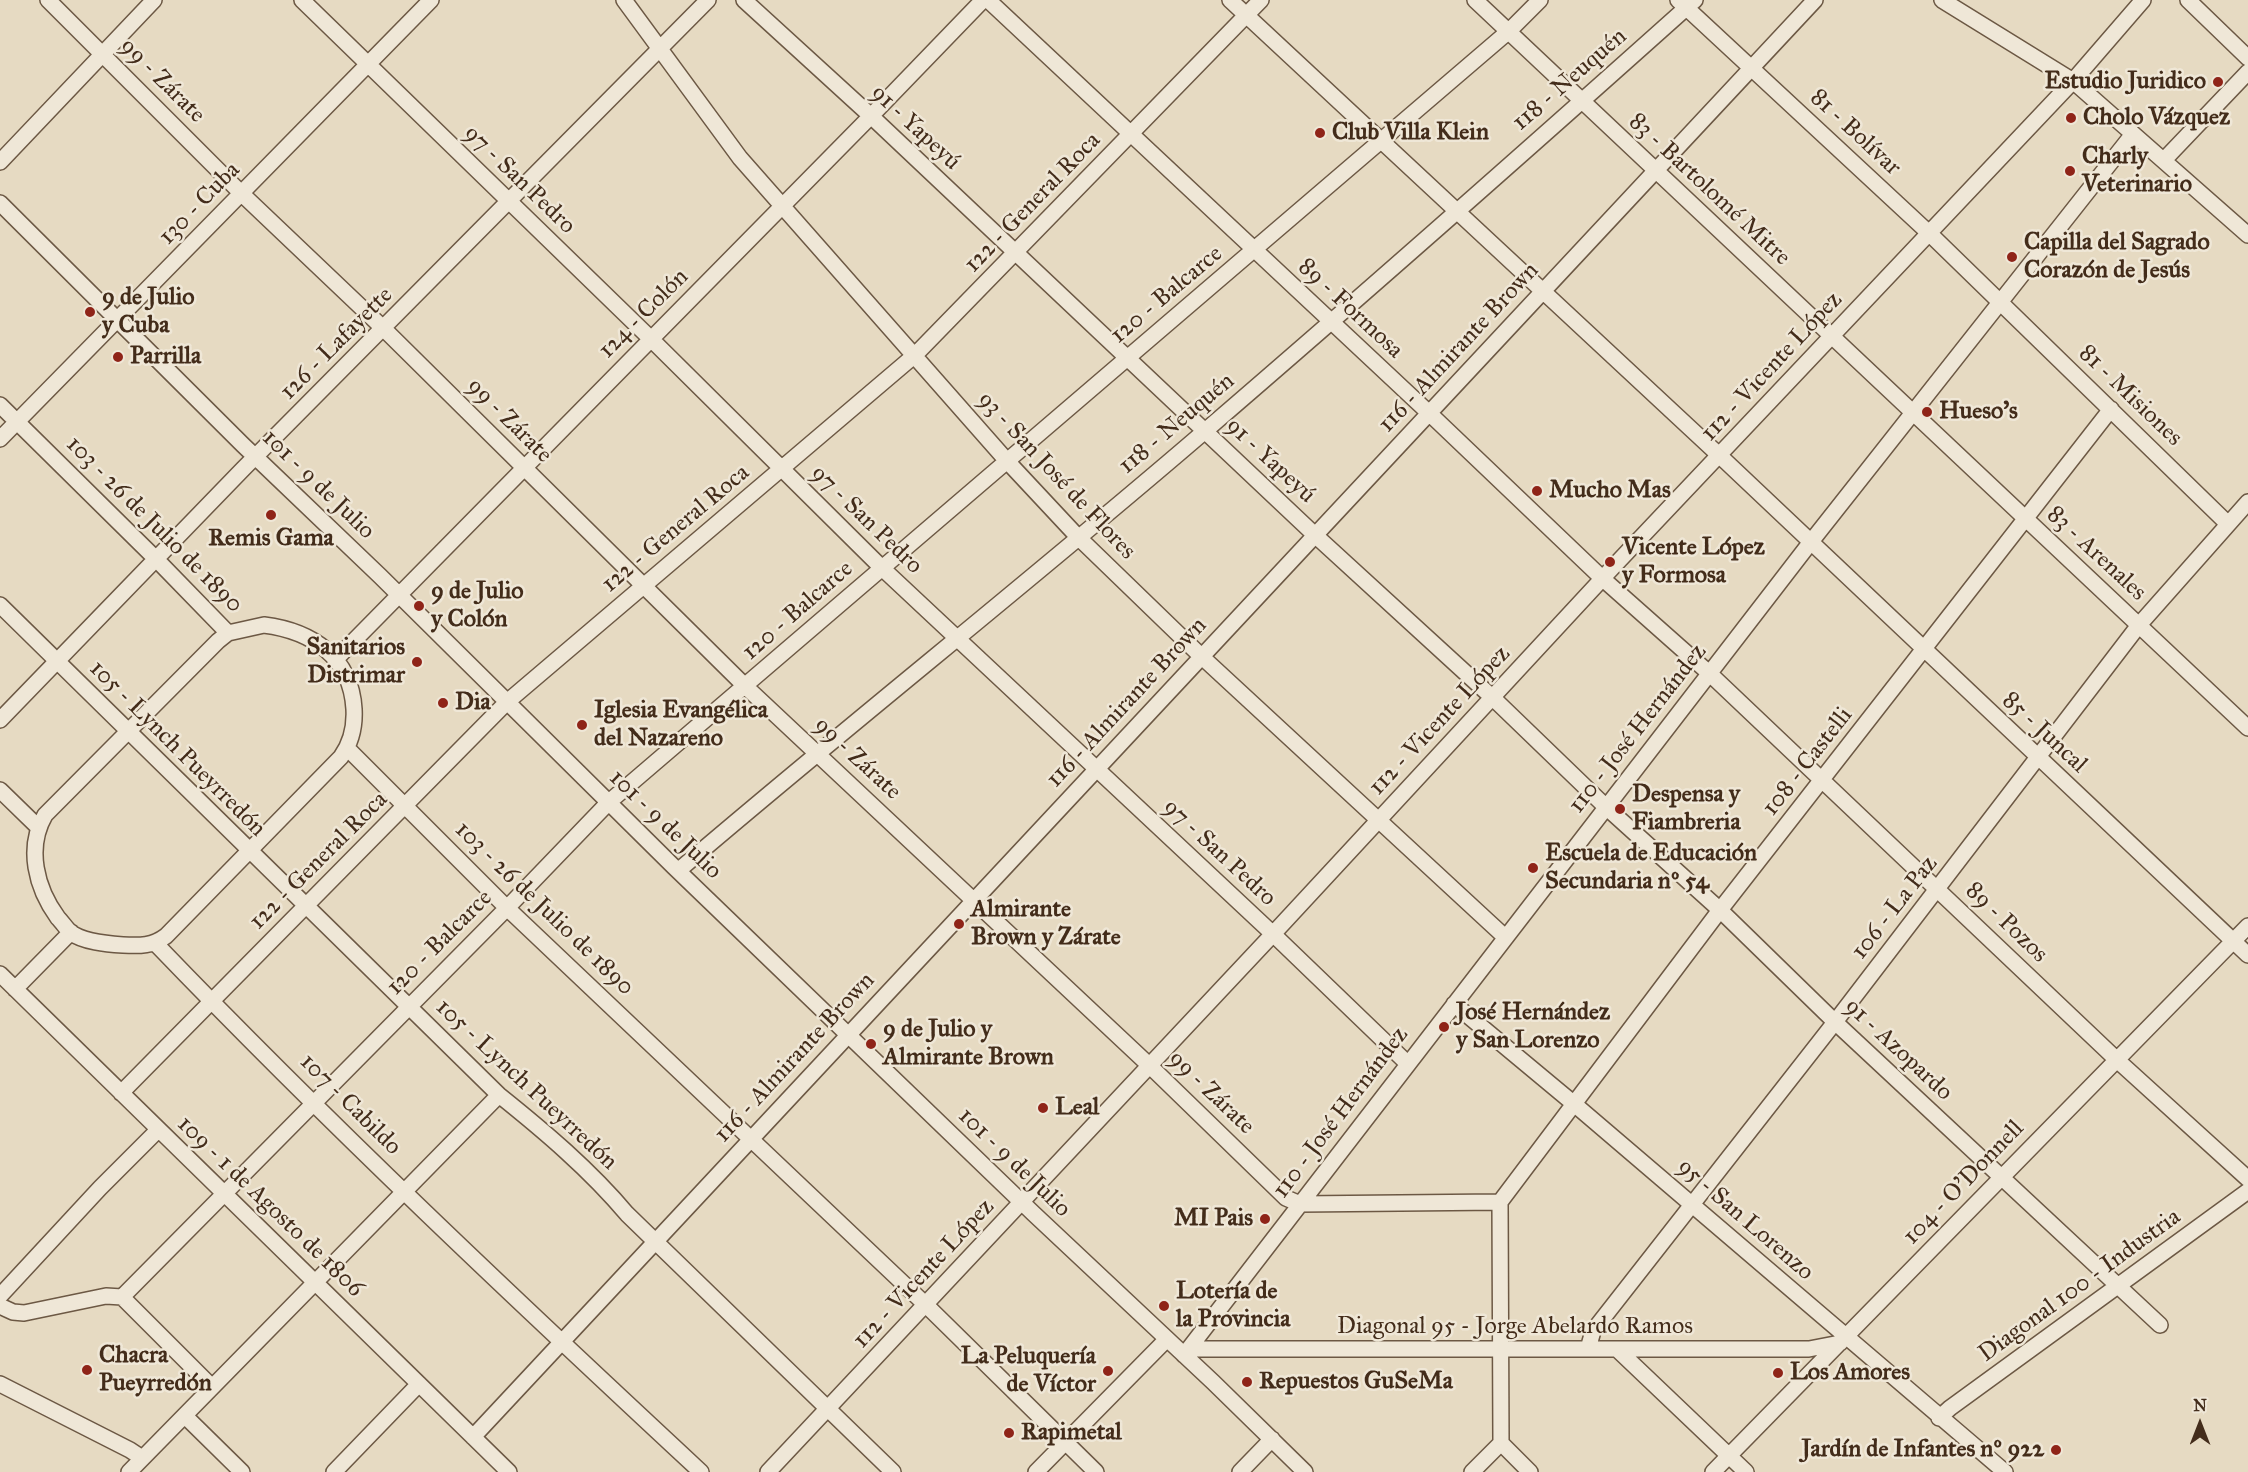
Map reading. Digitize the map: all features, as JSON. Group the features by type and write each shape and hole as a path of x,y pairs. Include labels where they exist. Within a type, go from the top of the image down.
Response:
{"street":[{"name":"99 - Zárate","path":"48,0 242,194 384,328 745,686 1150,1066 1286,1198 1300,1204"},
{"path":"0,162 154,0"},
{"name":"97 - San Pedro","path":"302,0 651,339 882,568 1095,770 1273,934 1407,1063"},
{"name":"130 - Cuba","path":"0,439 431,0"},
{"name":"93 - San José de Flores","path":"624,0 728,143 1006,461 1078,537 1201,656 1505,937"},
{"name":"126 - Lafayette","path":"0,720 58,663 256,457 708,0"},
{"name":"91 - Yapeyú","path":"744,0 871,116 1316,536 1493,698 1606,807"},
{"name":"124 - Colón","path":"337,658 983,0"},
{"name":"89 - Formosa","path":"988,0 1603,579 1709,673"},
{"name":"85 - Juncal","path":"1230,0 1720,456 2248,955"},
{"name":"122 - General Roca","path":"121,1093 507,702 915,356 1261,0"},
{"name":"83 - Bartolomé Mitre","path":"1475,0 1912,412"},
{"name":"120 - Balcarce","path":"122,1297 609,802 1255,250 1509,31 1540,0"},
{"name":"116 - Almirante Brown","path":"473,1437 1815,0"},
{"path":"1942,0 2073,81 2248,235"},
{"name":"112 - Vicente López","path":"768,1472 1603,579 2073,81 2143,0"},
{"path":"2188,0 2248,58"},
{"name":"81 - Bolívar","path":"1687,3 1751,68 2001,301"},
{"name":"118 - Neuquén","path":"679,870 817,752 1205,431 1581,100 1687,3"},
{"path":"2164,160 2248,72"},
{"name":"110 - José Hernández","path":"1187,1352 1709,673 1912,412 2133,134"},
{"name":"101 - 9 de Julio","path":"0,203 256,457 399,594 848,1035 1167,1339 1187,1352 1305,1472"},
{"name":"81 - Misiones","path":"2001,301 2228,523"},
{"name":"103 - 26 de Julio de 1890","path":"0,405 228,633 264,625 282,627 313,640 337,658"},
{"name":"108 - Castelli","path":"1500,1202 1720,910 2111,410"},
{"name":"83 - Arenales","path":"1912,412 2248,728"},
{"name":"106 - La Paz","path":"1588,1349 1593,1331 1938,889 2139,625 2248,502"},
{"name":"105 - Lynch Pueyrredón","path":"0,605 499,1095 530,1120 611,1195 656,1242 893,1472"},
{"path":"228,633 127,730 45,815 38,827 35,857 40,886 54,912 71,932 91,940 116,945 156,944 341,757 348,748 353,729 353,703 345,671 337,658"},
{"name":"89 - Pozos","path":"1709,673 2117,1060 2248,1179"},
{"name":"103 - 26 de Julio de 1890","path":"348,748 507,908 752,1138 1096,1472"},
{"path":"0,790 38,827"},
{"name":"91 - Azopardo","path":"1606,807 1720,910 1835,1022 2160,1325"},
{"name":"104 - O'Donnell","path":"1713,1472 2248,926"},
{"path":"15,989 71,932"},
{"name":"107 - Cabildo","path":"156,944 406,1192 701,1472"},
{"name":"109 - 1 de Agosto de 1806","path":"0,974 509,1472"},
{"name":"95 - San Lorenzo","path":"1454,1004 1692,1203 1842,1340 2005,1472"},
{"path":"129,1472 499,1095"},
{"path":"0,1296 100,1188 158,1131"},
{"name":"Diagonal 100 - Industria","path":"1939,1418 2248,1191"},
{"path":"1300,1204 1500,1202 1501,1443 1530,1472"},
{"path":"0,1306 13,1312 24,1313 106,1296 122,1297 212,1387"},
{"path":"1036,1472 1167,1339"},
{"name":"Diagonal 95 - Jorge Abelardo Ramos","path":"1187,1352 1809,1349 1842,1340"},
{"path":"1619,1351 1746,1472"},
{"path":"0,1384 142,1458"},
{"path":"334,1472 419,1384"},
{"path":"185,1416 242,1472"},
{"path":"1240,1472 1272,1439"},
{"path":"1472,1472 1501,1443"}],"place":[{"name":"Estudio Juridico","path":"2218,82"},
{"name":"Cholo Vázquez","path":"2071,118"},
{"name":"Club Villa Klein","path":"1320,133"},
{"name":"Charly Veterinario","path":"2070,171"},
{"name":"Capilla del Sagrado Corazón de Jesús","path":"2012,257"},
{"name":"9 de Julio y Cuba","path":"90,312"},
{"name":"Parrilla","path":"118,357"},
{"name":"Hueso's","path":"1927,412"},
{"name":"Mucho Mas","path":"1537,491"},
{"name":"Remis Gama","path":"271,515"},
{"name":"Vicente López y Formosa","path":"1610,562"},
{"name":"9 de Julio y Colón","path":"419,606"},
{"name":"Sanitarios Distrimar","path":"417,662"},
{"name":"Dia","path":"443,703"},
{"name":"Iglesia Evangélica del Nazareno","path":"582,725"},
{"name":"Despensa y Fiambreria","path":"1620,809"},
{"name":"Escuela de Educación Secundaria nº 54","path":"1533,868"},
{"name":"Almirante Brown y Zárate","path":"959,924"},
{"name":"José Hernández y San Lorenzo","path":"1444,1027"},
{"name":"9 de Julio y Almirante Brown","path":"871,1044"},
{"name":"Leal","path":"1043,1108"},
{"name":"MI Pais","path":"1265,1219"},
{"name":"Lotería de la Provincia","path":"1164,1306"},
{"name":"Chacra Pueyrredón","path":"87,1370"},
{"name":"La Peluquería de Víctor","path":"1108,1371"},
{"name":"Los Amores","path":"1778,1373"},
{"name":"Repuestos GuSeMa","path":"1247,1382"},
{"name":"Rapimetal","path":"1009,1433"},
{"name":"Jardín de Infantes nº 922","path":"2056,1450"}]}
